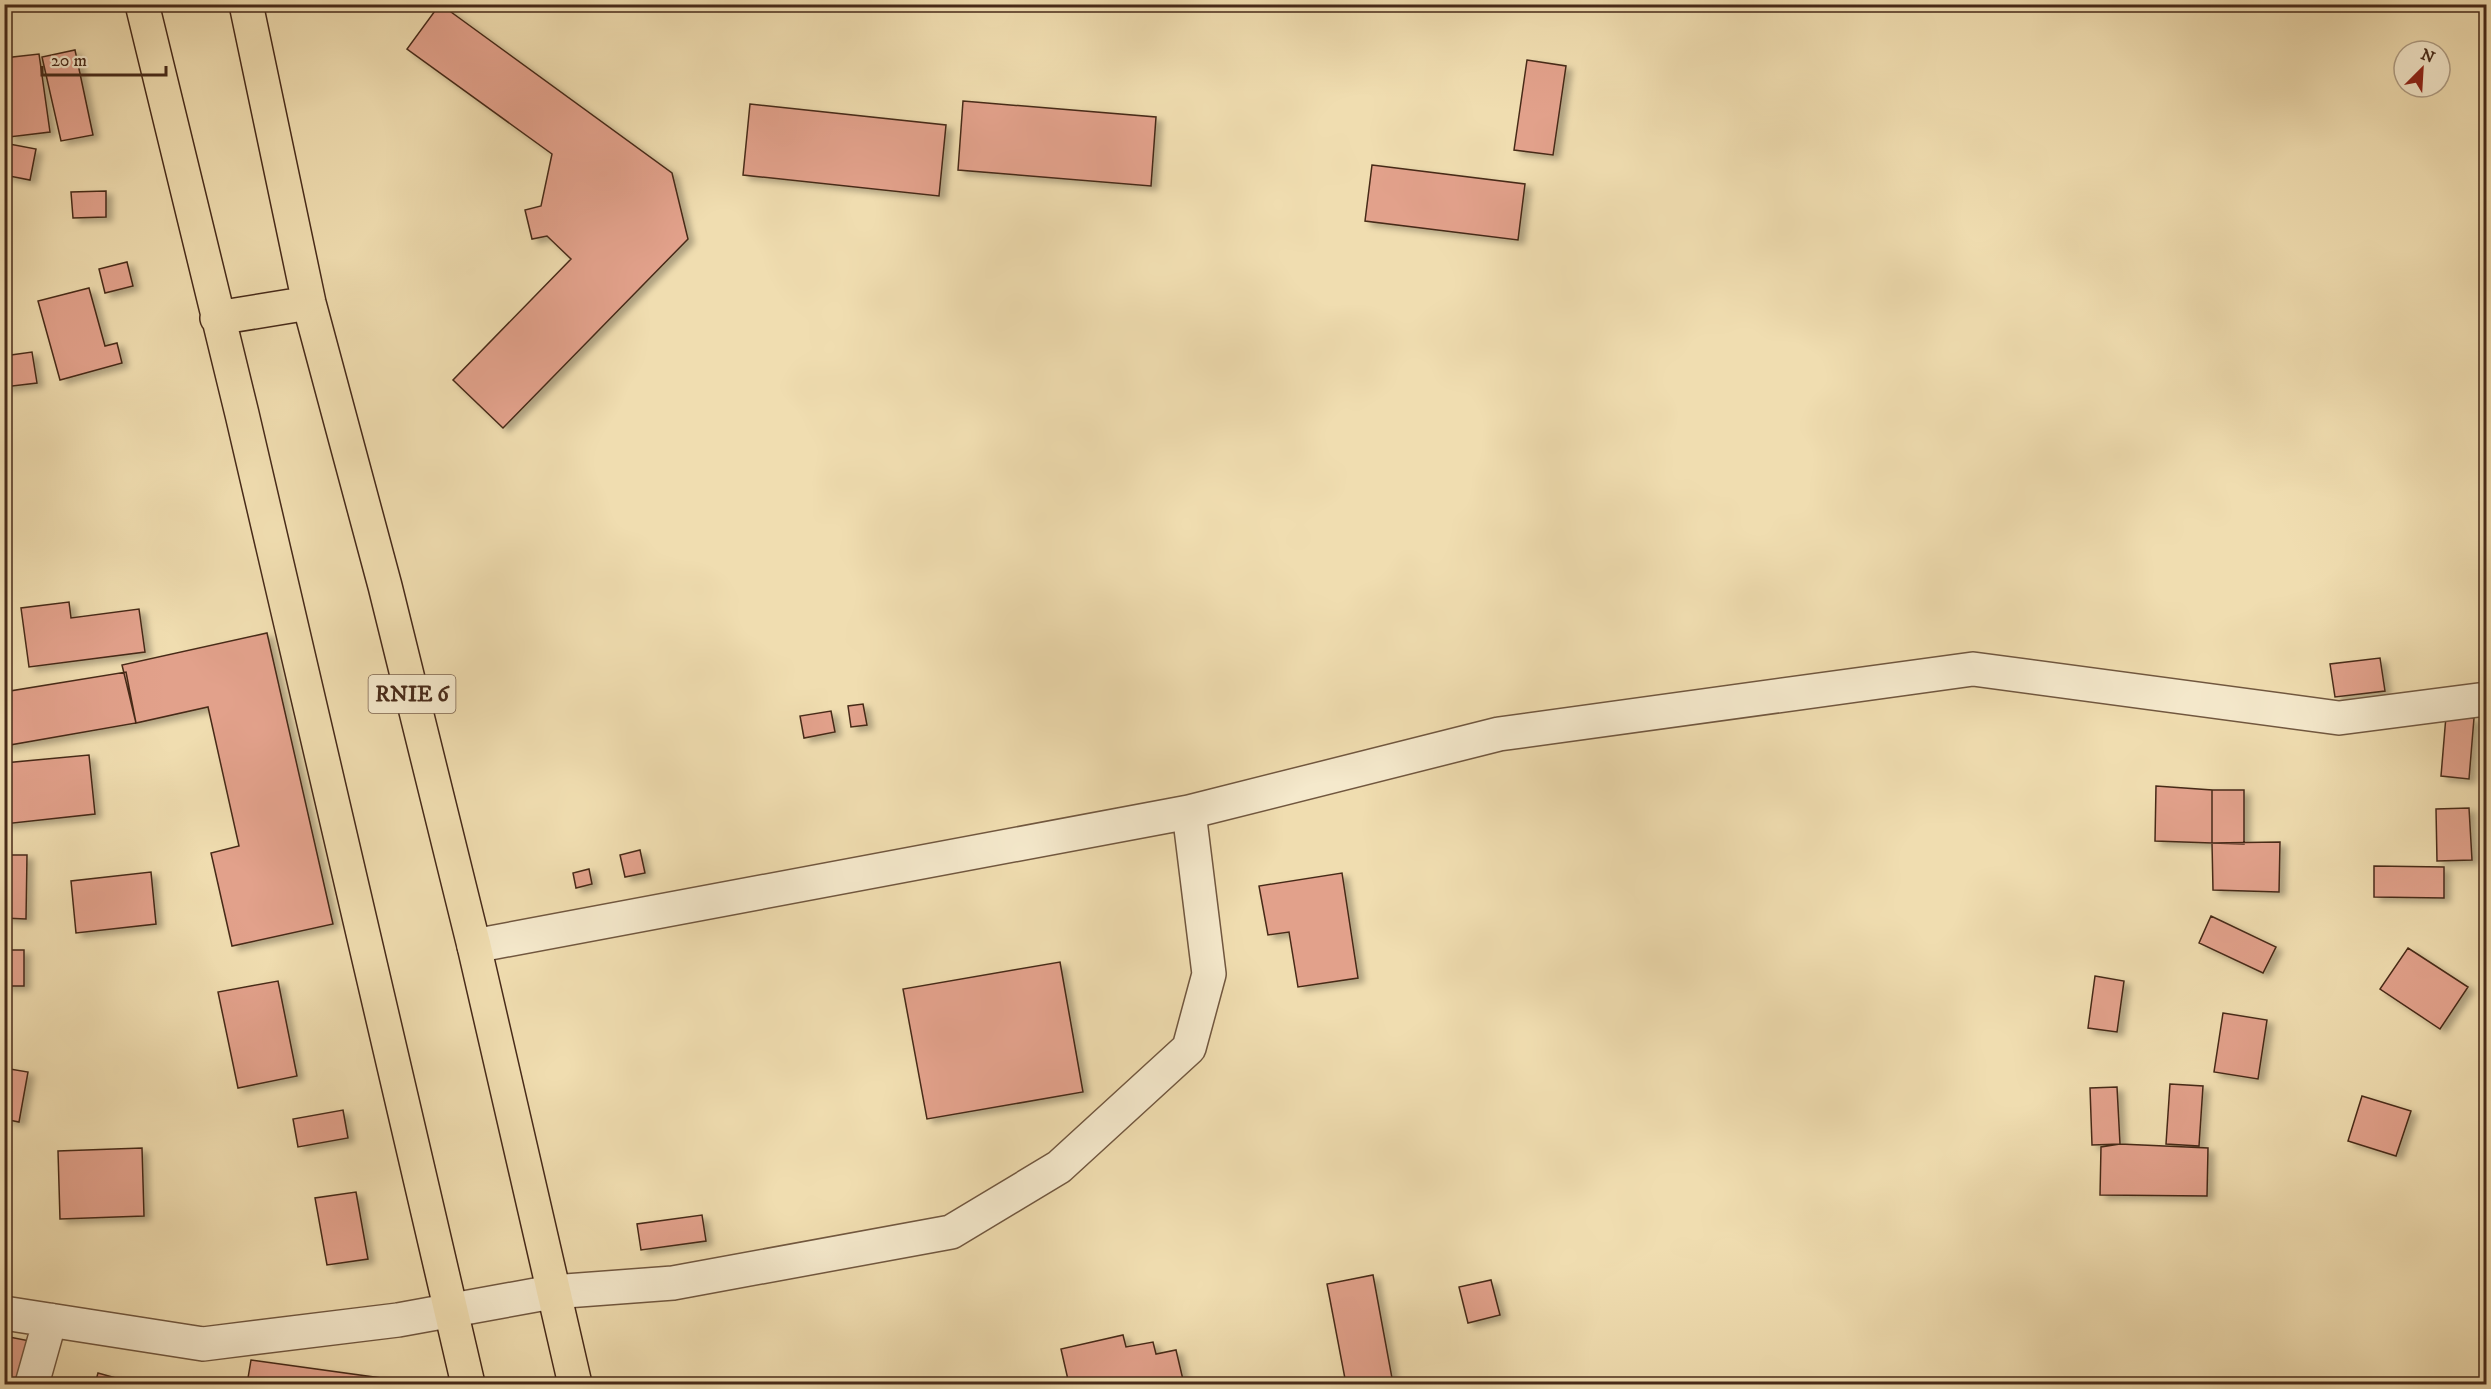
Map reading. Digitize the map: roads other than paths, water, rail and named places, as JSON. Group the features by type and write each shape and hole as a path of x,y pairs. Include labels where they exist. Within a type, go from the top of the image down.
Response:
{"main road":[{"path":"142,4 242,414 468,1384"},
{"name":"RNIE 6","path":"246,4 309,303 385,586 474,946 575,1384"},
{"path":"217,318 309,303"}],"street":[{"path":"474,946 1189,812 1499,734 1973,669 2339,718 2487,699"},
{"path":"4,1313 203,1344 398,1320 552,1292 673,1283 951,1232 1059,1167 1189,1048 1209,974 1189,812"},
{"path":"32,1384 50,1320"}]}
